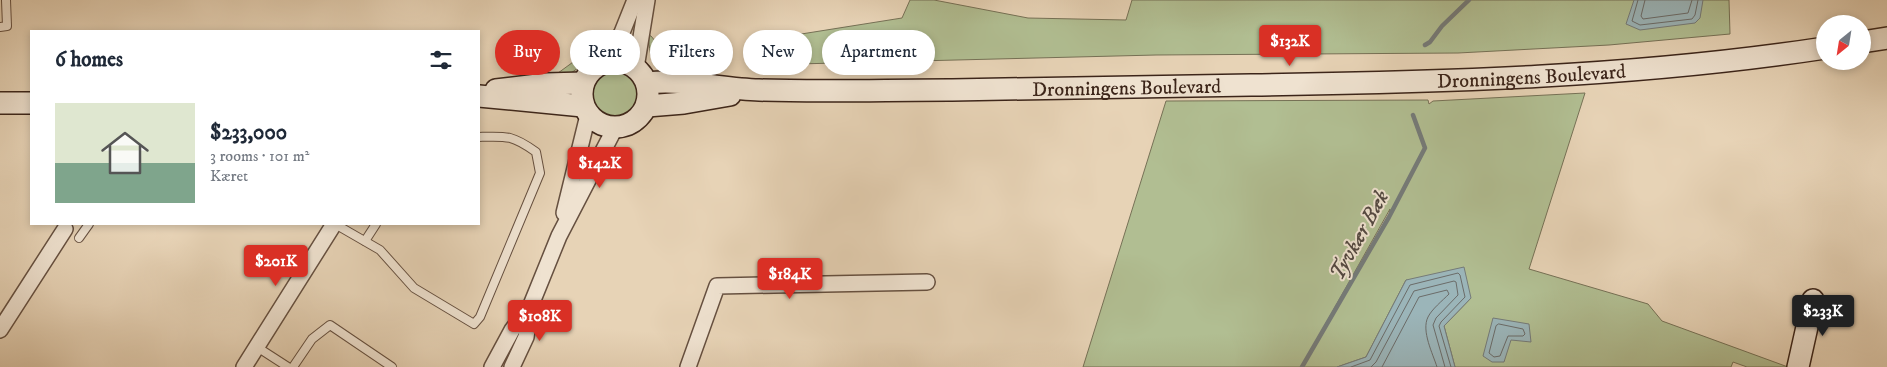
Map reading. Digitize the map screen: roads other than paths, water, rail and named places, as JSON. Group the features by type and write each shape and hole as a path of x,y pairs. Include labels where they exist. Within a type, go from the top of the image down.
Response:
{"main road":[{"path":"1871,41 1887,38"},
{"name":"Dronningens Boulevard","path":"642,76 661,82 757,90 980,90 1400,83 1582,74 1716,62 1816,49"},
{"path":"587,75 583,82 581,94 586,110 600,124 615,128 628,125 639,117 646,106 649,95 642,76"},
{"path":"480,94 540,85 583,82"},
{"name":"Dronningens Boulevard","path":"646,106 684,103 757,90"},
{"path":"480,94 586,110"},
{"path":"0,103 30,103"},
{"path":"1798,367 1813,300"}],"street":[{"path":"623,30 635,0"},
{"path":"642,76 648,0"},
{"path":"559,236 586,110"},
{"path":"512,367 526,337 531,305 559,236 615,128"},
{"path":"244,367 334,225"},
{"path":"0,330 65,229"},
{"path":"688,367 717,286 926,282"},
{"path":"492,367 512,330 531,305"}],"lane":[{"path":"0,27 7,26 6,0"},
{"path":"337,225 380,250 414,288 474,324 480,317 540,173 536,152 526,145 509,136 480,137"},
{"path":"79,238 88,225"},
{"path":"365,241 375,225"},
{"path":"293,367 312,339 330,325 392,367"},
{"path":"257,346 288,367"}],"water":[{"path":"1634,0 1703,0 1700,18 1695,23 1640,30 1626,24"},
{"path":"1464,267 1471,298 1444,326 1455,367 1337,367 1366,357 1406,280"},
{"path":"1493,318 1529,324 1531,342 1511,340 1504,362 1492,362 1483,356"}],"waterway":[{"name":"Tyvkær Bæk","path":"1425,45 1469,0"},
{"name":"Tyvkær Bæk","path":"1302,367 1389,217 1425,148 1413,115"}]}
